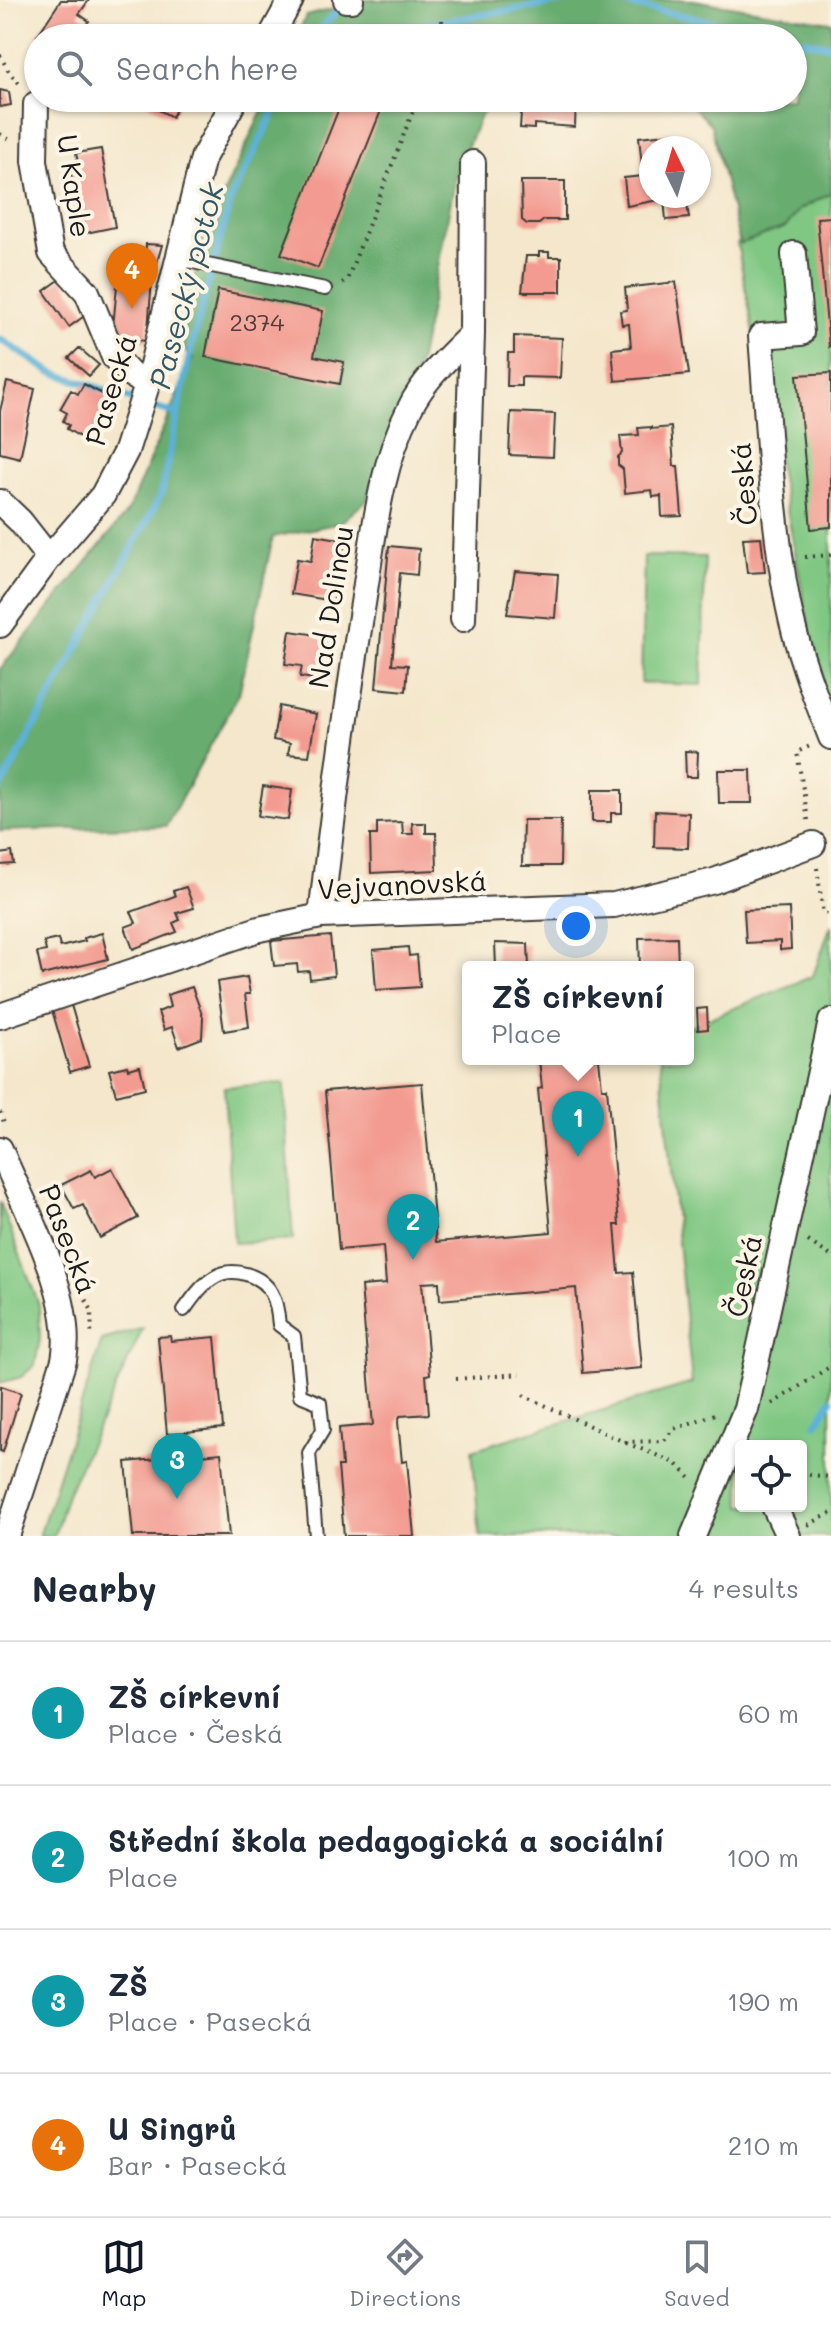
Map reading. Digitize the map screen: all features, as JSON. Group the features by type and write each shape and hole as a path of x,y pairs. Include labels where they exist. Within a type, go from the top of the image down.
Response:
{"street":[{"path":"278,24 291,0"},
{"name":"U Kaple","path":"36,112 35,161 51,253 87,292 114,357 130,374 147,385"},
{"name":"Pasecká","path":"0,625 49,558 103,495 117,471 147,385 203,158 228,112"},
{"path":"463,619 472,334 473,163"},
{"name":"Česká","path":"794,254 801,333 761,336 777,524 788,604 806,672 831,737"},
{"name":"Nad Dolinou","path":"321,916 342,733 382,489 398,432 411,405 425,383 472,334"},
{"path":"0,502 20,521 49,558"},
{"name":"Vejvanovská","path":"0,1016 259,929 321,916 614,905 714,881 813,844"},
{"name":"Česká","path":"739,1440 831,1021"},
{"name":"Pasecká","path":"0,1149 52,1274 61,1299 66,1332 64,1360 7,1536"},
{"name":"Česká","path":"693,1536 707,1504 735,1458"},
{"path":"777,1512 788,1536"}],"lane":[{"path":"178,259 325,289"},
{"path":"184,1310 207,1282 224,1273 252,1276 273,1295 279,1325 294,1336 300,1395 320,1403 323,1430 309,1453 316,1536"}],"path":[{"path":"442,17 442,24"},
{"path":"0,55 10,74 24,90"},
{"path":"325,289 347,280 413,112"},
{"path":"797,752 804,798"},
{"path":"823,913 831,915"},
{"path":"624,1442 664,1441 674,1429 730,1409 769,1406 831,1366"},
{"path":"456,1379 520,1374"},
{"path":"523,1395 676,1463 690,1477 694,1488 692,1497 707,1504"},
{"path":"807,1475 831,1477"}],"green space":[{"path":"368,0 692,0 831,22 831,193 800,209 786,227 740,244 711,125 698,112 807,112 807,24 302,24 306,16"},
{"path":"261,112 485,112 480,116 456,175 420,359 366,501 340,523 273,537 239,694 166,826 0,831 0,669 128,511 193,358 186,353 182,337 202,240"},
{"path":"831,193 831,744 737,243"},
{"path":"644,556 705,557 702,685 641,683"},
{"path":"831,925 831,1536 480,1536 472,1450 692,1383 661,1065 694,1065 694,1025 813,976"},
{"path":"284,1083 293,1240 234,1243 224,1087"},
{"path":"0,1202 39,1305 40,1339 35,1365 21,1377 0,1383"},
{"path":"143,1328 67,1494 54,1536 39,1536 102,1340"}],"building":[{"path":"61,0 89,0 79,14 89,21 87,24 45,24"},
{"path":"0,90 9,92 11,105 0,107"},
{"path":"337,112 380,112 318,268 281,254"},
{"path":"521,112 576,112 575,127 534,124 534,129 520,128"},
{"path":"676,133 680,136 648,136"},
{"path":"101,149 115,227 86,233 82,208 77,209 69,163 78,162 76,153"},
{"path":"639,176 639,204 627,206 624,178"},
{"path":"521,181 565,181 565,220 527,224 522,220"},
{"path":"665,208 688,208 689,218 666,220"},
{"path":"831,217 831,346 829,347 817,218"},
{"path":"146,244 162,245 152,280 147,341 112,338 118,275 126,276 130,256 145,258"},
{"path":"539,252 549,252 549,257 561,257 561,292 522,292 526,256 539,256"},
{"path":"62,278 87,314 69,327 44,291"},
{"path":"676,282 689,374 615,381 612,349 631,347 629,324 622,325 620,311 627,310 625,288"},
{"path":"218,290 323,311 314,356 344,362 340,384 205,357"},
{"path":"514,336 562,338 560,378 521,377 521,386 507,386 508,353 514,353"},
{"path":"79,348 99,365 89,376 69,358"},
{"path":"831,373 831,527 811,529 797,375"},
{"path":"7,382 35,389 20,458 0,453 0,411"},
{"path":"84,384 113,400 88,442 67,429 69,425 63,421 67,413 60,409 71,390 78,394"},
{"path":"511,412 555,414 553,457 509,455"},
{"path":"671,427 682,516 662,517 661,496 653,497 652,490 625,493 623,469 618,465 618,457 622,453 620,436 639,435 638,428"},
{"path":"315,535 345,540 334,601 291,594 297,559 311,561"},
{"path":"761,537 765,572 747,573 743,538"},
{"path":"389,546 419,549 417,575 400,573 392,664 408,665 406,691 376,688"},
{"path":"515,571 558,574 555,618 507,614"},
{"path":"290,631 325,636 322,680 300,677 302,666 285,664"},
{"path":"279,706 316,714 309,756 288,754 290,743 273,740"},
{"path":"685,751 698,752 697,777 686,777"},
{"path":"718,770 751,770 752,803 719,803"},
{"path":"263,786 292,790 288,820 258,816"},
{"path":"592,790 622,790 622,813 611,813 611,822 592,822"},
{"path":"655,811 689,813 688,848 654,847"},
{"path":"523,820 561,820 560,866 522,866"},
{"path":"402,822 403,834 413,834 412,823 426,823 426,833 436,833 437,870 371,873 370,835 377,835 377,823"},
{"path":"12,852 14,864 0,865 0,854"},
{"path":"186,887 194,908 177,913 180,920 173,923 177,932 133,949 125,927 136,923 131,912 175,896 173,891"},
{"path":"789,908 791,949 780,950 780,941 746,943 744,910"},
{"path":"102,933 108,959 42,975 37,953 46,951 44,942 58,939 60,947"},
{"path":"330,936 334,976 310,979 309,971 298,972 297,964 274,966 271,941"},
{"path":"677,937 678,961 640,961 639,938"},
{"path":"495,943 528,944 529,961 496,961"},
{"path":"408,947 409,956 417,955 420,987 376,990 373,950"},
{"path":"247,977 250,994 245,994 249,1027 224,1031 217,982"},
{"path":"192,987 203,1017 202,1038 179,1047 172,1027 164,1030 158,1012 170,1007 167,995"},
{"path":"71,1005 89,1066 70,1072 52,1010"},
{"path":"707,1008 708,1029 698,1030 697,1009"},
{"path":"540,1065 600,1065 602,1088 607,1088 619,1225 615,1225 619,1273 633,1272 642,1368 583,1373 576,1288 440,1300 439,1282 422,1283 430,1374 426,1375 429,1414 400,1416 398,1422 402,1462 407,1461 414,1536 344,1536 338,1466 342,1466 339,1428 373,1425 361,1286 386,1284 383,1246 339,1250 325,1091 422,1083 436,1242 551,1232 538,1089 542,1088"},
{"path":"127,1066 128,1069 140,1066 145,1088 116,1095 109,1070"},
{"path":"112,1168 138,1218 100,1238 83,1205 74,1209 61,1185 91,1170 95,1177"},
{"path":"170,1336 171,1341 215,1337 223,1428 167,1434 158,1337"},
{"path":"1,1386 21,1393 3,1452 0,1451"},
{"path":"221,1453 229,1536 133,1536 126,1462"}],"waterway":[{"path":"426,24 574,0"},
{"path":"606,0 723,24"},
{"name":"Pasecký potok","path":"325,24 343,5"},
{"path":"807,41 831,46"},
{"name":"Pasecký potok","path":"0,789 161,495 191,348 231,199 274,112"},
{"path":"0,339 51,372 176,414"},
{"path":"816,1424 831,1400"}],"place":[{"name":"U Singrů","path":"132,309"},
{"name":"ZŠ církevní","path":"578,1157"},
{"name":"Střední škola pedagogická a sociální","path":"413,1260"},
{"name":"ZŠ","path":"177,1499"}]}
